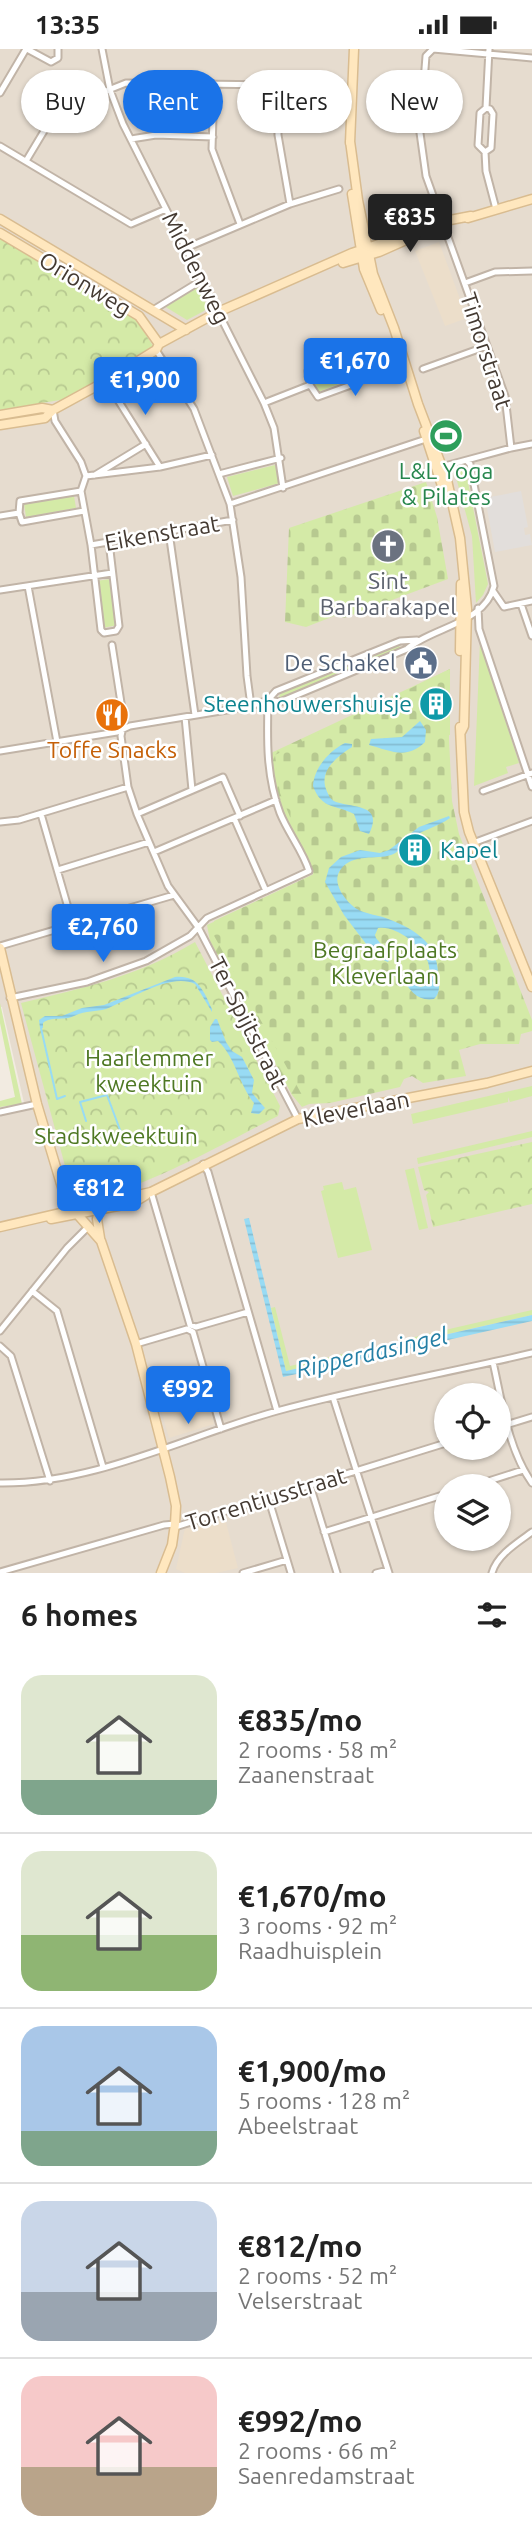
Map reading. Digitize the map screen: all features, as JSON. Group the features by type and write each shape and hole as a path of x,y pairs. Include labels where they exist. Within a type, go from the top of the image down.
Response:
{"street":[{"path":"0,93 26,49 51,62 58,58 58,49"},
{"name":"Middenweg","path":"102,49 110,90 131,139 264,403 274,428 284,488"},
{"path":"354,49 350,141 365,253 374,297 394,334 439,468 457,532 464,624 461,732 464,812 532,987"},
{"name":"Timorstraat","path":"489,51 433,49 426,56 421,143 426,176 505,396 511,447"},
{"path":"496,209 486,171 485,152 478,145 480,113 486,108 489,51 532,58"},
{"path":"0,78 7,82"},
{"path":"26,161 47,126 63,112 123,84"},
{"path":"223,84 270,85 278,94 278,135 290,204"},
{"path":"485,152 491,148 493,114 486,108"},
{"path":"213,133 212,149 240,223"},
{"path":"131,139 156,135 213,137"},
{"path":"0,146 131,224 166,209"},
{"path":"186,248 240,223 339,189"},
{"path":"0,425 45,418 53,410 106,381 186,330 218,312 288,281 443,225 532,199"},
{"name":"Orionweg","path":"0,219 186,330"},
{"name":"Orionweg","path":"0,233 139,316 158,347"},
{"path":"41,257 47,247"},
{"path":"465,283 495,272 532,271"},
{"name":"Orionweg","path":"152,309 202,280"},
{"path":"139,316 152,309"},
{"path":"423,369 487,346"},
{"path":"158,347 194,409 230,505 241,577 251,706"},
{"path":"349,370 381,358"},
{"path":"341,359 349,370 351,385 318,397 310,385 308,371 324,364 341,359"},
{"path":"106,381 160,467"},
{"path":"264,403 310,385"},
{"path":"0,415 42,408 53,410"},
{"path":"53,410 55,421 89,477"},
{"path":"230,505 428,438"},
{"path":"109,542 119,626 111,635 101,630 91,545 81,491 89,477 146,444"},
{"path":"439,468 511,447 532,444"},
{"path":"89,477 160,467 212,454"},
{"path":"219,474 281,458"},
{"path":"467,461 470,464 493,591 504,607 532,601"},
{"path":"81,491 19,501 19,513 22,522 85,511"},
{"path":"0,516 19,513"},
{"name":"Eikenstraat","path":"91,545 233,520"},
{"path":"169,532 195,715"},
{"name":"Eikenstraat","path":"0,590 112,573"},
{"path":"28,586 57,742"},
{"path":"0,751 251,706 268,700 280,702 407,649 417,641 464,624 493,591"},
{"path":"521,604 532,636"},
{"path":"478,608 479,629 530,773 532,787"},
{"path":"6,992 87,982 129,969 177,944 207,918 309,870 276,800 267,757 268,700 276,691 400,641 417,641"},
{"name":"Ter Spijtstraat","path":"112,645 124,722 121,736 128,787 137,814 174,895 198,927 298,1119"},
{"path":"185,717 192,790"},
{"path":"482,791 530,773"},
{"path":"137,814 223,777 267,891"},
{"path":"0,822 19,821 128,787"},
{"path":"154,852 276,800"},
{"path":"40,814 73,925"},
{"path":"475,843 532,821"},
{"path":"58,870 149,842"},
{"path":"101,1242 72,1214 37,1104 6,992 0,947 174,895"},
{"name":"Kleverlaan","path":"0,1227 133,1203 203,1164 298,1119 476,1086 532,1071"},
{"path":"0,1112 37,1104"},
{"path":"203,1164 208,1172 277,1411"},
{"path":"151,1192 221,1429"},
{"name":"Kleverlaan","path":"72,1214 151,1192"},
{"path":"99,1211 97,1219 101,1242 136,1344 176,1506 172,1545 161,1573"},
{"path":"72,1214 101,1242"},
{"path":"0,1331 67,1248 86,1229"},
{"path":"32,1291 57,1311 103,1467"},
{"path":"136,1344 248,1313"},
{"path":"0,1346 11,1356 50,1481"},
{"path":"0,1483 50,1481 163,1449 277,1411 532,1353"},
{"path":"493,1363 498,1383"},
{"path":"333,1397 388,1571 376,1573"},
{"path":"511,1424 532,1417"},
{"path":"511,1436 523,1470 532,1483"},
{"name":"Torrentiusstraat","path":"0,1572 164,1525 175,1526 434,1447"},
{"path":"510,1474 523,1470"},
{"path":"310,1485 337,1573"},
{"path":"268,1497 291,1573"},
{"path":"324,1532 434,1498"},
{"path":"492,1573 495,1565 532,1532"},
{"path":"243,1573 287,1560"}],"shaded area":[{"path":"0,49 532,49 532,1573 0,1573 0,1115 25,1107 2,1007"},
{"path":"439,242 467,318 445,326 415,251"},
{"path":"521,491 528,527 524,528 525,535 530,534 532,545 495,552 485,498"},
{"path":"175,1379 183,1403 206,1397 214,1424 169,1438 154,1385"},
{"path":"225,1519 238,1568 216,1573 185,1573 176,1569 185,1528 194,1529"}],"green space":[{"path":"0,238 136,319 153,346 66,399 0,410"},
{"path":"197,287 207,306 204,311 187,320 164,306"},
{"path":"340,362 347,381 318,392 311,374"},
{"path":"275,465 280,483 233,496 227,477"},
{"path":"465,467 488,584 476,603 472,536 454,470"},
{"path":"426,482 437,517 448,579 344,618 337,615 306,627 285,622 289,528"},
{"path":"74,496 76,508 26,517 24,504"},
{"path":"111,579 118,625 102,628 96,581"},
{"path":"480,642 519,763 506,767 508,773 474,786"},
{"path":"398,645 402,649 284,698 279,697 282,691"},
{"path":"450,669 450,735 441,736 317,837 319,1100 302,1107 292,1095 210,941 207,925 313,875 283,814 276,792 271,753"},
{"name":"Begraafplaats Kleverlaan","path":"450,669 452,801 459,834 532,1020 532,1031 521,1034 519,1044 480,1044 459,1050 466,1076 423,1083 412,1076 404,1079 400,1087 330,1103 307,1104 212,932 214,921 314,874 280,793 275,755"},
{"name":"Haarlemmer kweektuin","path":"195,942 280,1106 278,1116 145,1181 117,1192 93,1197 78,1196 71,1188 21,1003 132,972"},
{"path":"0,1003 22,1104 0,1107 0,1101 15,1097 0,1023"},
{"path":"532,1086 532,1096 510,1102 508,1097 508,1102 413,1124 411,1114"},
{"path":"532,1131 532,1137 418,1164 417,1158"},
{"path":"532,1142 532,1204 433,1227 426,1195 429,1192 424,1190 418,1167"},
{"path":"414,1168 428,1228 419,1230 405,1170"},
{"path":"342,1182 344,1190 356,1187 372,1250 338,1258 321,1191 324,1190 323,1186"},
{"path":"275,1307 290,1366 378,1346 378,1350 286,1371 271,1308"},
{"path":"532,1310 532,1315 394,1346 393,1342"}],"water":[{"path":"420,721 426,730 425,742 412,751 398,753 369,745 371,739 402,737"},
{"path":"345,743 352,744 352,747 327,770 326,789 334,801 370,812 373,824 369,834 360,831 354,814 325,803 313,786 323,761"},
{"path":"449,816 445,821 413,837 393,854 358,859 346,864 337,880 344,897 357,909 403,925 428,944 437,962 439,991 434,999 424,999 415,995 403,978 408,975 420,987 429,985 428,962 420,949 400,933 378,928 376,938 391,956 388,962 379,958 344,915 325,882 329,868 341,857 360,850 380,853 389,850 419,827"},
{"path":"175,977 189,978 199,985 212,1012 195,984 174,982 162,984 106,1009 49,1020 40,1028 39,1020 45,1016 62,1016 82,1008 104,1005"},
{"path":"215,1019 226,1042 232,1051 242,1057 254,1080 252,1093 265,1108 259,1114 251,1113 254,1103 229,1055 218,1041 210,1040 210,1027"},
{"name":"Ripperdasingel","path":"249,1218 286,1371 532,1315 532,1321 283,1377 244,1219"}],"waterway":[{"path":"41,1028 57,1099 65,1096"},
{"path":"86,1121 80,1102 107,1095 126,1146"},
{"path":"92,1131 95,1146"}],"place":[{"name":"L&L Yoga & Pilates","path":"446,436"},
{"name":"Sint Barbarakapel","path":"388,546"},
{"name":"De Schakel","path":"421,663"},
{"name":"Steenhouwershuisje","path":"436,704"},
{"name":"Toffe Snacks","path":"112,715"},
{"name":"Kapel","path":"415,850"}],"park label":[{"name":"Stadskweektuin","path":"116,1136"}]}
